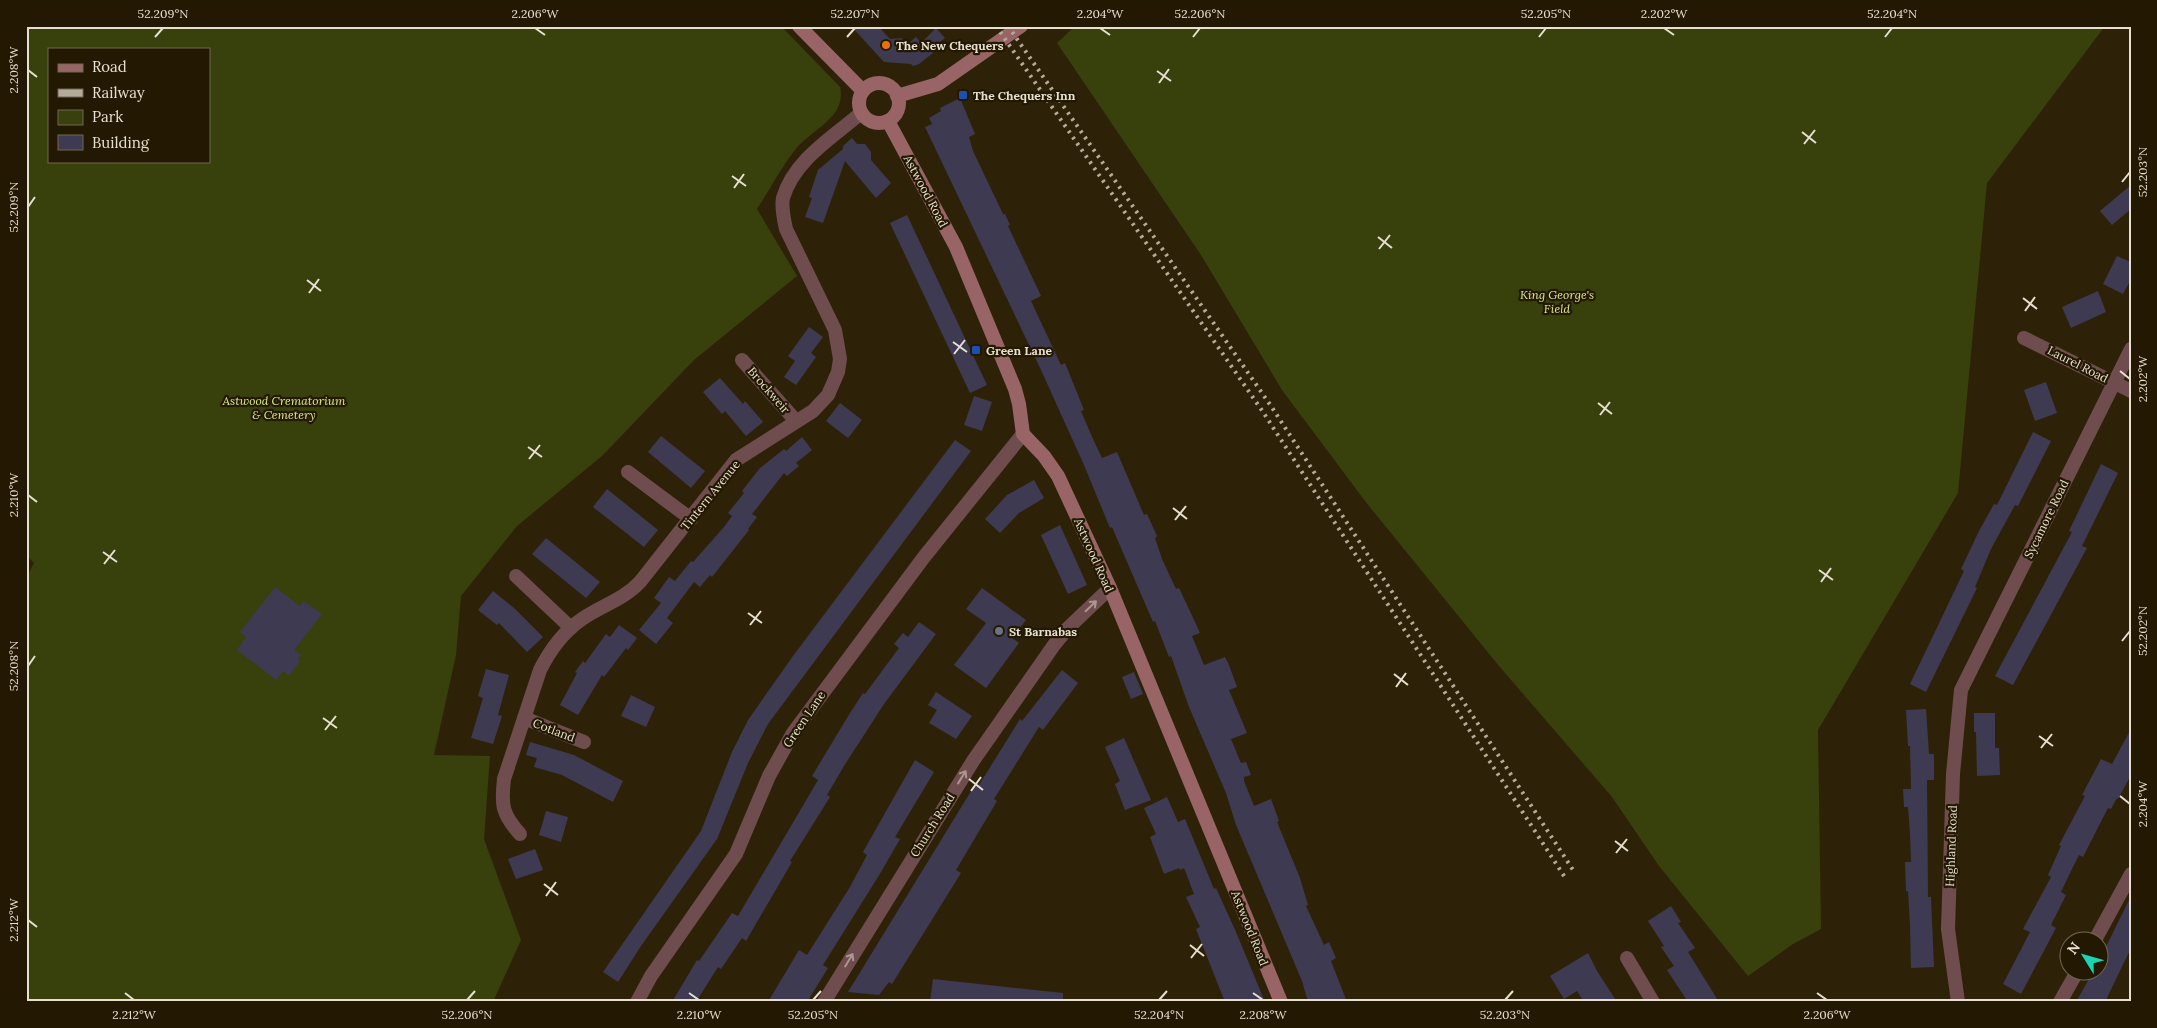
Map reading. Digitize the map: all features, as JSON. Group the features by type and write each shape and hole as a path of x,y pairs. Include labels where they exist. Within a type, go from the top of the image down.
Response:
{"main road":[{"path":"799,26 863,90"},
{"path":"897,96 938,84 1021,26"},
{"path":"879,83 890,87 897,96 898,107 888,120 876,123 865,118 861,113 859,102 863,90 868,86 879,83"},
{"name":"Astwood Road","path":"888,120 960,256 1015,389 1023,434 1044,456 1058,476 1110,588 1281,1002"}],"street":[{"name":"Tintern Avenue","path":"520,834 507,820 503,811 504,779 540,670 549,653 571,628 581,620 629,594 691,519 736,460 813,411 828,395 838,372 840,359 835,330 786,229 783,199 792,179 806,159 861,113"},
{"name":"Laurel Road","path":"2024,338 2131,391"},
{"name":"Sycamore Road","path":"1961,690 2131,348"},
{"name":"Brockweir","path":"742,360 796,421"},
{"name":"Green Lane","path":"637,1002 651,976 736,854 769,776 793,733 918,564 1023,434"},
{"path":"628,472 691,519"},
{"path":"516,576 571,628"},
{"name":"Church Road","path":"824,1002 973,761 1054,645 1067,629 1110,588"},
{"name":"Highland Road","path":"1958,1002 1948,929 1953,774 1961,690"},
{"name":"Cotland","path":"524,718 584,742"},
{"path":"2100,930 2131,874"},
{"path":"1627,958 1653,1002"},
{"path":"2060,1002 2072,980"}],"green space":[{"name":"Astwood Crematorium & Cemetery","path":"26,26 781,26 840,87 841,98 833,115 795,150 757,209 797,276 694,360 602,456 517,526 461,596 456,655 434,755 490,756 484,839 521,940 493,1002 26,1002 26,579 34,563 26,555"},
{"name":"King George's Field","path":"1075,26 2105,26 1987,183 1958,493 1818,730 1821,929 1793,944 1748,976 1659,866 1612,797 1499,666 1365,501 1282,390 1201,255 1057,43"}],"building":[{"name":"The New Chequers","path":"851,26 878,26 890,39 902,38 904,47 916,37 921,43 936,28 945,38 930,50 933,53 919,64 913,66 911,64 884,62"},
{"path":"960,98 975,134 969,137 973,151 1003,214 1005,214 1010,225 1008,226 1041,296 1031,301 1061,365 1065,363 1084,410 1081,411 1102,458 1117,452 1144,515 1147,514 1157,536 1155,538 1162,559 1176,589 1179,588 1200,633 1192,636 1204,665 1225,657 1229,665 1237,687 1229,690 1247,733 1231,739 1241,763 1246,762 1251,775 1244,777 1244,781 1254,806 1271,799 1279,821 1277,822 1300,878 1308,905 1306,906 1324,945 1329,942 1336,958 1331,961 1347,1002 1308,1002 1302,981 1236,825 1226,793 1189,707 1171,656 1169,657 1155,621 1153,622 1112,527 1110,528 1041,370 925,127 932,124 929,118 941,111 940,108"},
{"path":"852,138 857,144 865,144 871,152 871,160 891,183 876,198 845,161 823,223 805,217 812,198 809,197 818,170 843,149 843,146"},
{"path":"2131,185 2131,209 2112,225 2100,211"},
{"path":"907,215 987,385 970,393 890,223"},
{"path":"2117,256 2131,262 2131,279 2123,294 2103,284"},
{"path":"2098,291 2106,312 2071,328 2062,307"},
{"path":"809,327 823,337 811,353 816,357 796,385 784,377 795,361 788,356"},
{"path":"720,378 743,404 745,401 763,422 746,436 725,411 722,414 703,392"},
{"path":"2046,382 2057,413 2035,421 2024,390"},
{"path":"974,396 992,402 982,431 964,425"},
{"path":"840,403 862,420 848,438 826,421"},
{"path":"2033,432 2051,441 2018,506 2015,505 1991,549 1975,587 1977,588 1926,692 1910,684 1964,571 1961,569 1979,531 1994,504 1997,505"},
{"path":"661,436 705,471 691,488 648,452"},
{"path":"802,437 812,450 796,463 799,466 787,476 784,473 752,514 757,517 749,530 712,577 710,575 700,587 694,582 667,618 673,623 656,644 639,630 661,603 654,598 669,577 675,581 691,561 693,562 724,527 732,516 728,513 760,468 784,449 786,451"},
{"path":"955,440 971,451 768,724 748,763 717,839 641,946 618,982 603,972 701,831 732,752 748,720 793,656"},
{"path":"2101,464 2118,473 2082,546 2087,548 2013,685 1995,676 2072,532 2069,531"},
{"path":"1034,480 1044,498 1019,513 1000,533 985,519 1007,495"},
{"path":"607,489 658,530 644,547 593,507"},
{"path":"1060,525 1087,585 1068,594 1041,535"},
{"path":"546,538 600,582 586,598 532,554"},
{"path":"275,587 300,606 304,601 322,614 294,650 301,655 298,659 300,661 289,676 283,671 276,680 237,650 246,637 240,632"},
{"name":"St Barnabas","path":"982,588 1026,620 1012,638 1019,643 986,688 954,665 986,623 966,609"},
{"path":"493,591 514,608 543,637 527,652 499,623 497,625 478,610"},
{"path":"919,622 936,634 884,704 844,766 827,795 830,797 790,861 792,862 746,941 742,938 721,969 718,967 696,1002 672,1002 697,960 699,961 732,913 738,916 818,780 812,776 863,693 865,694 899,648 894,644 903,633 908,637"},
{"path":"619,625 637,638 628,650 626,648 604,677 602,675 578,715 560,705 577,673 575,672 583,661 585,663 606,634 610,637"},
{"path":"486,669 509,675 498,715 502,716 493,744 471,738 483,698 478,696"},
{"path":"1062,670 1078,683 1043,730 1039,727 994,799 997,801 956,870 961,873 892,984 889,982 879,995 848,992 976,783 979,785 1020,719 1022,721"},
{"path":"1134,672 1143,694 1131,699 1122,677"},
{"path":"936,692 972,716 956,739 929,723 937,710 928,705"},
{"path":"631,695 655,707 646,727 621,716"},
{"path":"1926,709 1929,754 1934,754 1934,780 1927,780 1928,897 1931,897 1934,967 1911,968 1905,862 1911,862 1910,834 1908,807 1904,807 1903,789 1911,789 1910,746 1908,746 1906,710"},
{"path":"1974,713 1995,713 1995,748 1999,748 2000,775 1977,776"},
{"path":"2131,729 2131,775 2118,799 2111,809 2108,808 2083,857 2079,855 2061,892 2066,895 2051,925 2056,928 2021,994 2003,984 2030,932 2023,929 2051,877 2048,875 2061,846 2059,845 2085,796 2082,795 2101,759 2112,764"},
{"path":"1124,738 1151,800 1125,810 1115,784 1120,781 1105,747"},
{"path":"530,742 574,755 623,781 613,802 562,775 534,767 537,758 526,755"},
{"path":"915,760 934,772 895,837 900,839 823,965 828,968 807,1002 768,1002 799,950 807,955 850,887 867,855 863,852"},
{"path":"1167,797 1178,822 1185,819 1265,1002 1225,1002 1196,929 1200,927 1186,897 1194,894 1184,868 1164,874 1150,837 1156,834 1144,808"},
{"path":"546,811 568,817 561,842 539,835"},
{"path":"535,849 543,870 516,879 508,859"},
{"path":"2131,896 2131,948 2105,1002 2076,1002 2088,980 2110,980 2110,939"},
{"path":"1671,906 1681,922 1678,923 1695,948 1688,952 1719,1002 1688,1002 1667,970 1674,966 1661,947 1664,946 1648,921"},
{"path":"1588,953 1617,1002 1584,1002 1577,991 1564,999 1550,976"},
{"path":"933,979 1063,993 1063,1002 930,1001"}],"railway":[{"path":"996,26 1263,412 1566,879"},
{"path":"1008,26 1271,406 1575,873"}],"place":[{"name":"The New Chequers","path":"886,45"},
{"name":"The Chequers Inn","path":"963,95"},
{"name":"Green Lane","path":"976,350"},
{"name":"St Barnabas","path":"999,631"}]}
